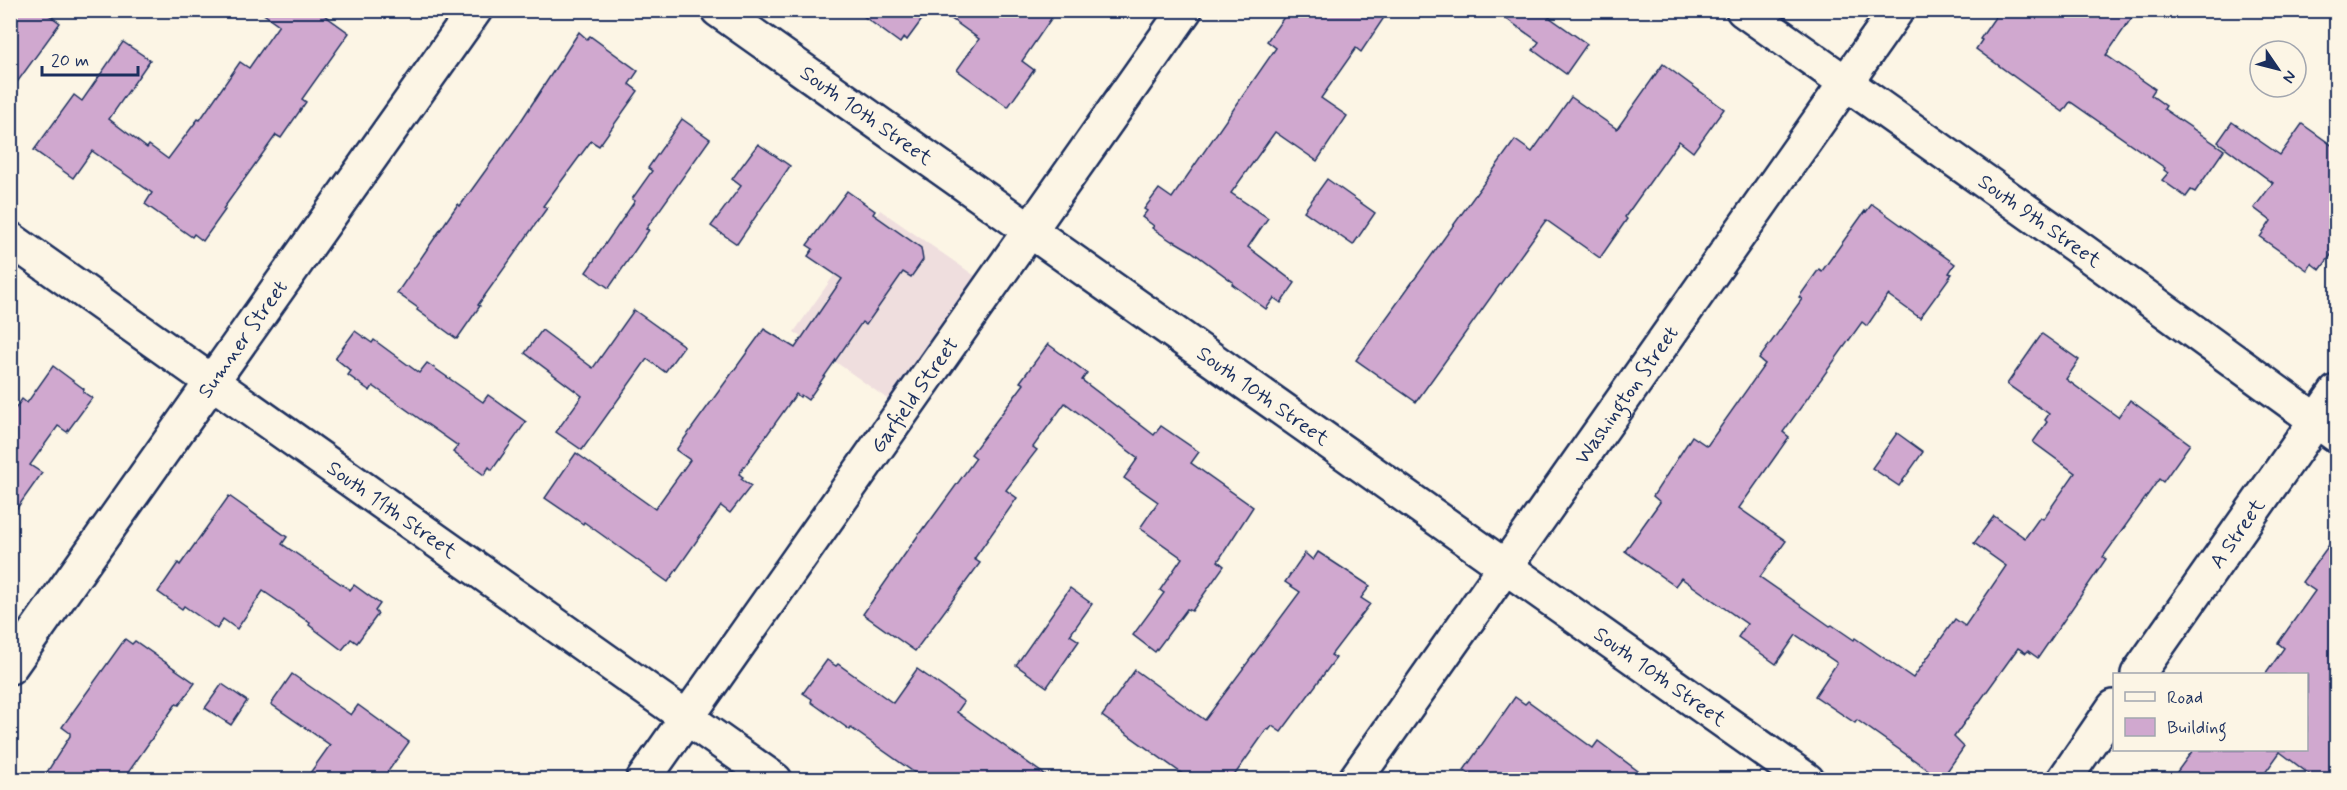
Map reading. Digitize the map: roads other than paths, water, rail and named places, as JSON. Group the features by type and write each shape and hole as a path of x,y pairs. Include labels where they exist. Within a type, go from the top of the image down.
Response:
{"street":[{"name":"Sumner Street","path":"10,667 475,10"},
{"name":"South 10th Street","path":"718,10 1807,780"},
{"name":"Garfield Street","path":"643,780 1185,10"},
{"name":"South 9th Street","path":"1743,10 2083,251 2326,428"},
{"name":"Washington Street","path":"1355,780 1897,10"},
{"name":"South 11th Street","path":"10,238 776,780"},
{"name":"A Street","path":"2140,673 2326,428 2337,392"},
{"path":"2064,780 2113,710"}]}
